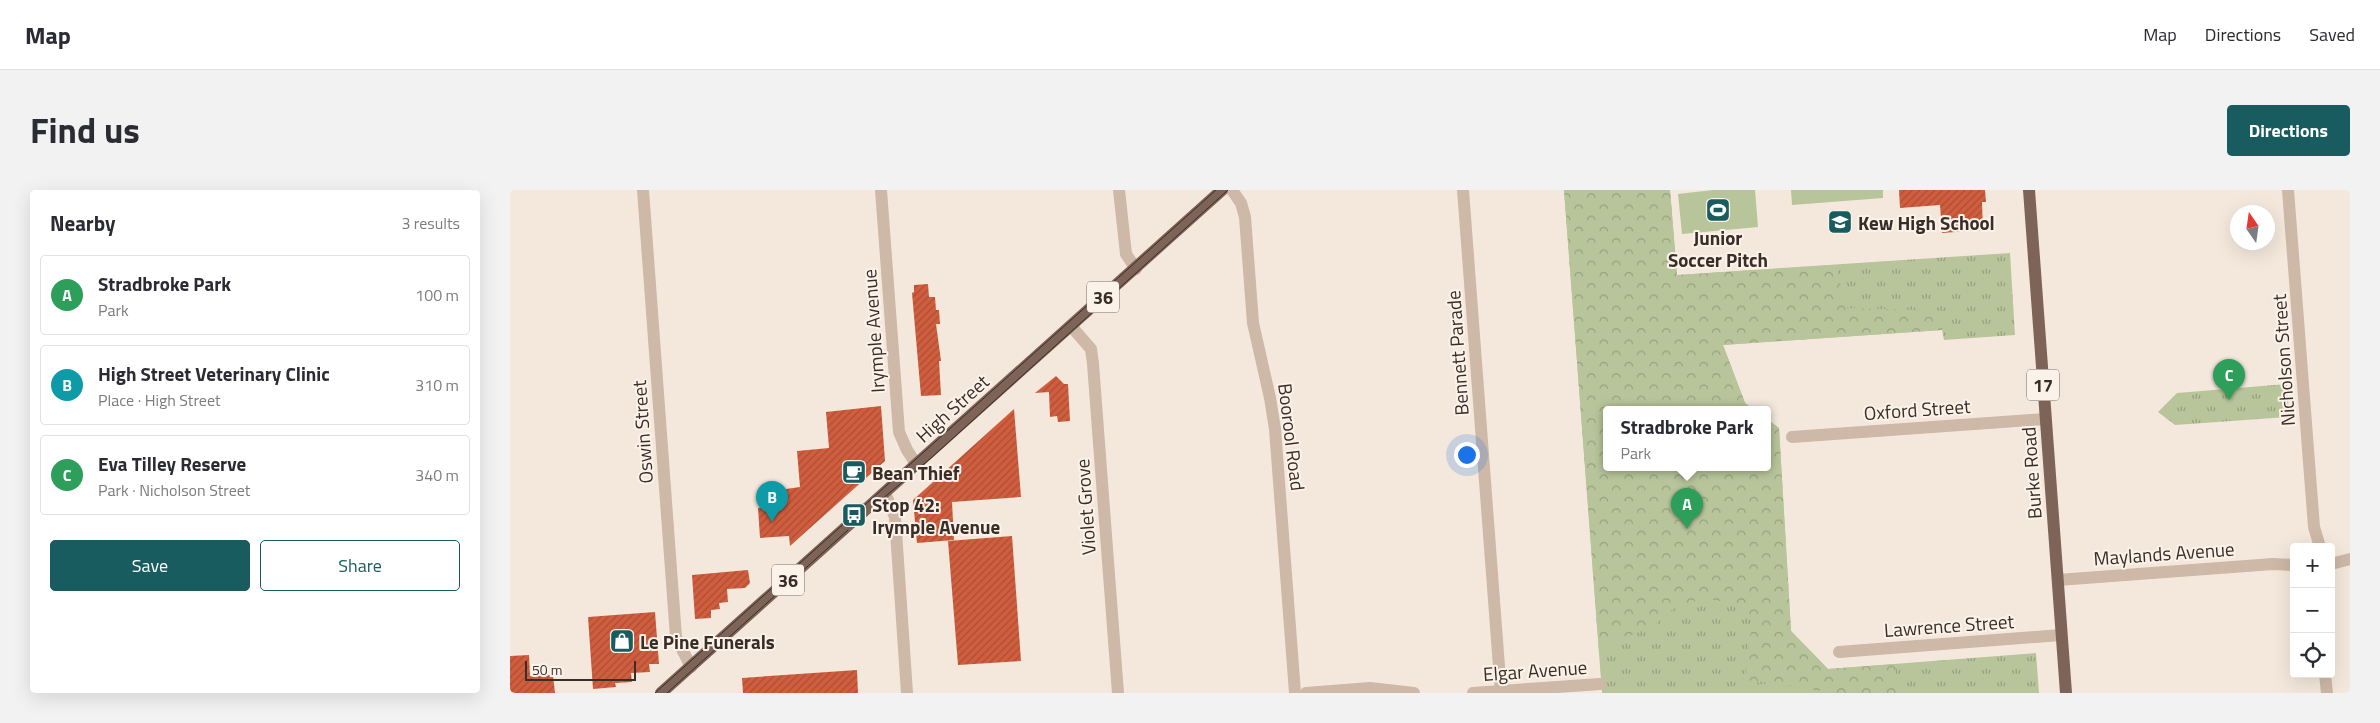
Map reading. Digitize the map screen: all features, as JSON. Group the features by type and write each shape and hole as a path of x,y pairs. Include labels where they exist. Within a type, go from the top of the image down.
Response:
{"main road":[{"name":"High Street","path":"661,693 1222,190"},
{"name":"Burke Road","path":"2029,190 2066,693"}],"street":[{"name":"Oswin Street","path":"642,190 676,637 691,667"},
{"name":"Irymple Avenue","path":"881,190 899,432 916,464"},
{"path":"1119,190 1126,254 1136,269"},
{"name":"Boorool Road","path":"1232,190 1241,203 1245,218 1253,323 1275,429 1295,693"},
{"name":"Bennett Parade","path":"1463,190 1501,692"},
{"name":"Nicholson Street","path":"2288,190 2314,527 2319,543"},
{"name":"Violet Grove","path":"1071,326 1090,349 1093,364 1118,693"},
{"name":"Oxford Street","path":"1792,437 2045,419"},
{"path":"885,492 895,517 907,693"},
{"name":"Nicholson Street","path":"2312,543 2314,527"},
{"path":"2335,556 2350,558"},
{"path":"2335,563 2350,558"},
{"name":"Maylands Avenue","path":"2273,564 2290,560"},
{"name":"Maylands Avenue","path":"2058,580 2273,564 2290,565"},
{"name":"Lawrence Street","path":"1839,652 2061,635"},
{"path":"2325,678 2327,693"},
{"name":"Elgar Avenue","path":"1473,693 1600,684"},
{"path":"1306,693 1370,688 1414,693"}],"green space":[{"path":"1564,190 1670,190 1677,275 2010,253 2015,335 1944,340 1942,330 1723,345 1745,403 1749,406 1603,406 1603,471 1771,471 1771,422 1779,428 1791,631 1828,669 2036,653 2039,693 1602,693"},
{"path":"1564,190 1670,190 1677,275 1836,265 1846,308 1947,311 1942,330 1723,345 1745,403 1749,406 1603,406 1603,471 1771,471 1771,422 1779,428 1791,631 1828,669 1896,664 1896,693 1832,693 1776,683 1745,680 1752,621 1741,605 1704,598 1673,609 1656,624 1599,650"},
{"name":"Junior Soccer Pitch","path":"1713,190 1755,190 1758,227 1682,234 1678,194"},
{"path":"1791,190 1883,190 1883,198 1792,205"},
{"path":"2287,384 2289,417 2175,425 2158,412 2177,393"},
{"path":"1761,684 1786,685 1829,693 1724,693"}],"building":[{"path":"1899,190 1985,190 1986,202 1982,202 1983,230 1942,233 1940,205 1900,208"},
{"path":"928,284 929,297 935,297 936,310 939,310 940,324 936,324 941,361 939,361 941,395 921,396 912,293 914,292 914,285"},
{"path":"1056,376 1064,384 1068,384 1070,421 1058,422 1057,416 1050,417 1049,392 1035,393"},
{"path":"881,406 885,461 790,546 789,536 760,538 758,508 770,506 770,503 787,502 786,489 800,487 797,451 829,448 826,412"},
{"path":"1014,409 1021,497 952,502 954,540 917,543 913,500"},
{"path":"1012,536 1021,661 958,665 948,541"},
{"path":"748,570 750,583 745,588 727,589 728,602 719,603 720,609 711,610 711,618 695,619 692,575"},
{"path":"655,612 659,664 649,664 650,672 631,673 632,682 615,683 616,687 593,689 588,617"},
{"path":"529,655 530,676 553,675 555,693 510,693 510,656"},
{"path":"857,670 858,693 743,693 742,678"}],"tram line":[{"path":"655,693 1216,190"},
{"path":"881,500 931,458 1228,190"},
{"path":"667,693 848,530"}],"place":[{"name":"Junior Soccer Pitch","path":"1718,210"},
{"name":"Kew High School","path":"1840,222"},
{"name":"Eva Tilley Reserve","path":"2229,400"},
{"name":"Bean Thief","path":"854,472"},
{"name":"Stop 42: Irymple Avenue","path":"854,515"},
{"name":"High Street Veterinary Clinic","path":"772,522"},
{"name":"Stradbroke Park","path":"1687,529"},
{"name":"Le Pine Funerals","path":"622,641"}]}
